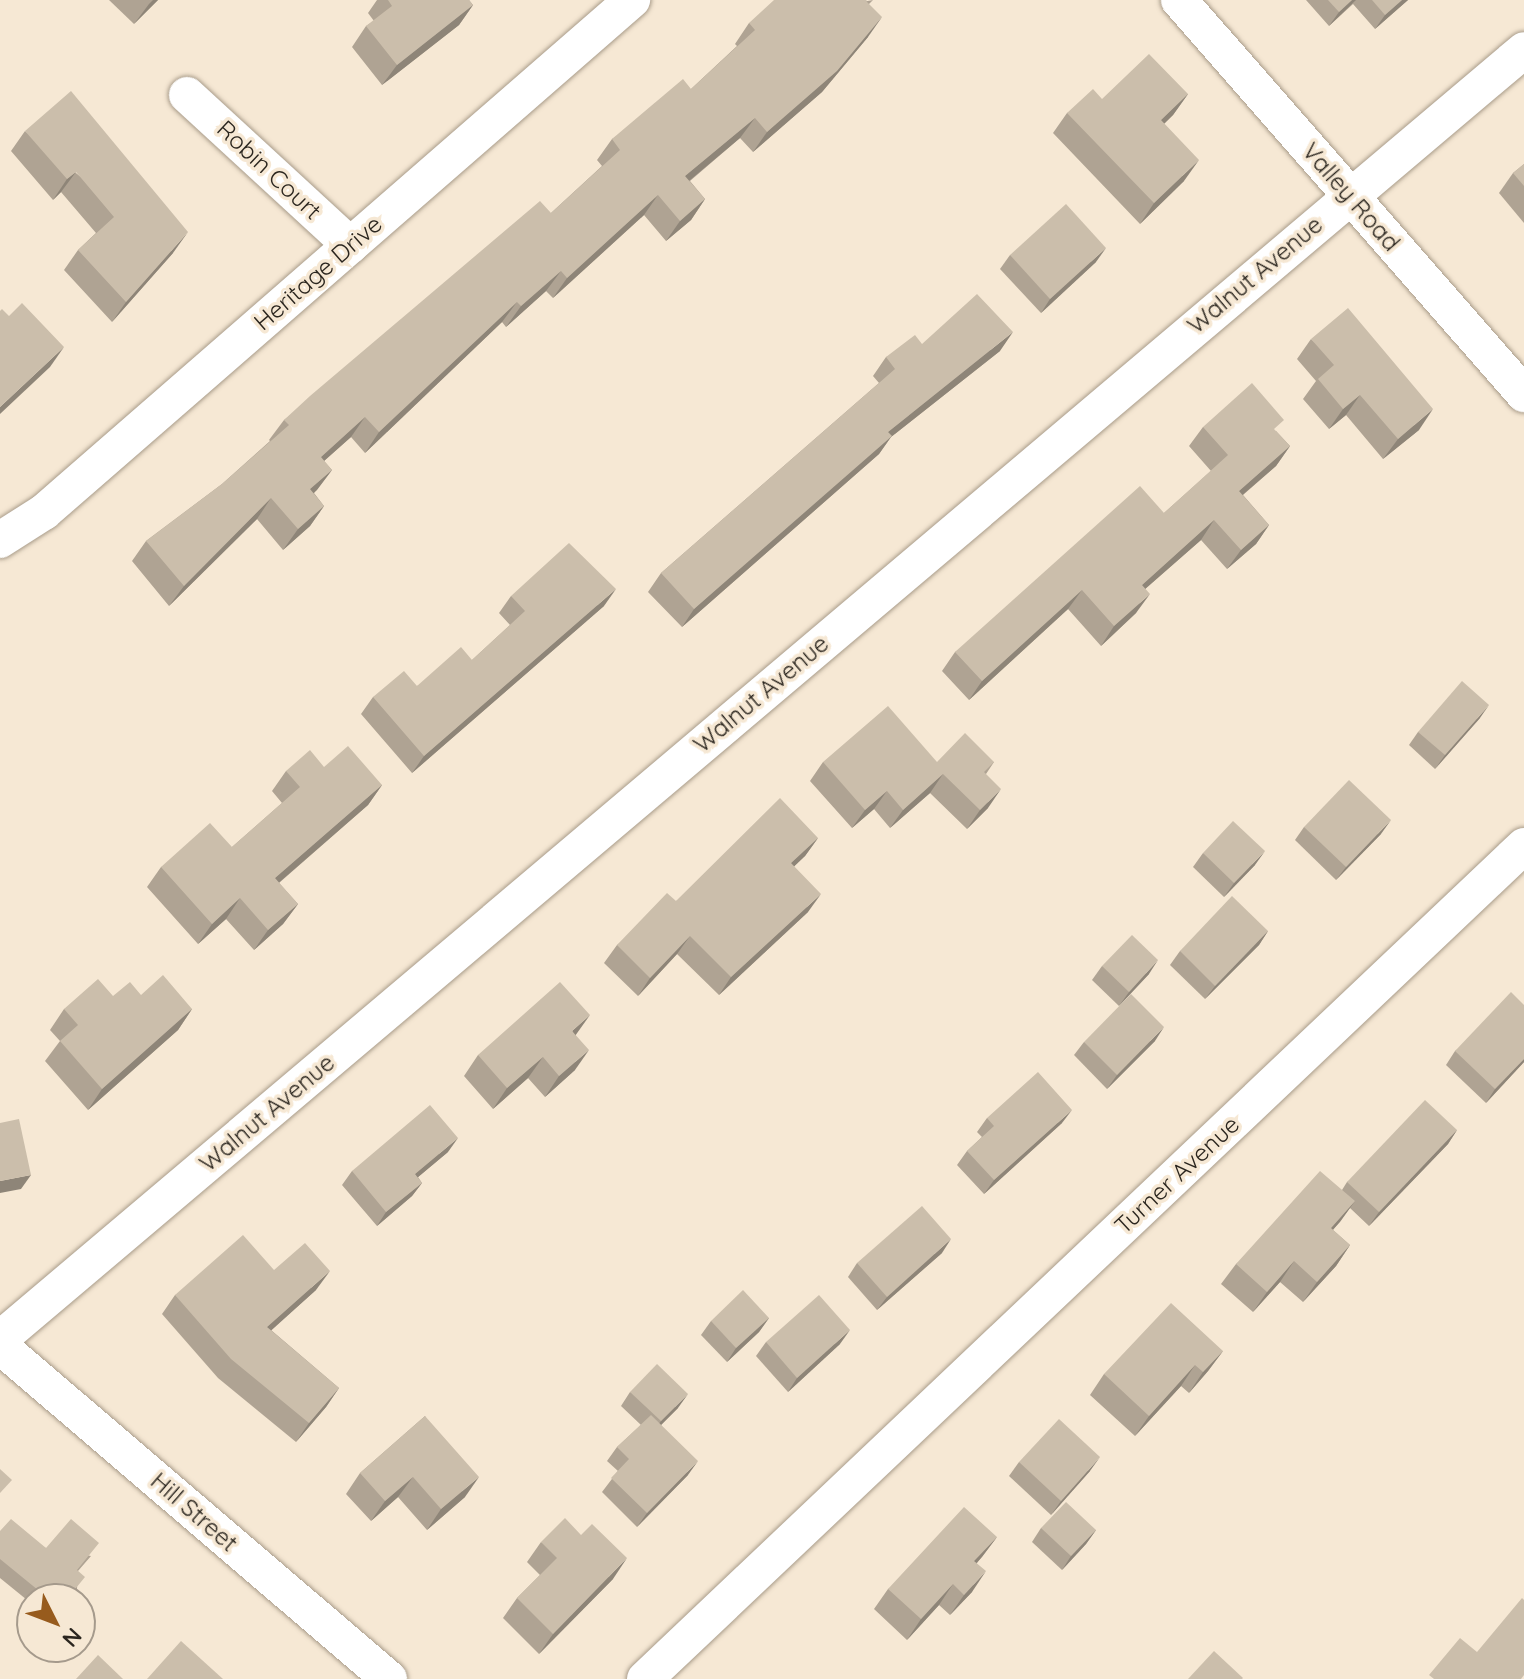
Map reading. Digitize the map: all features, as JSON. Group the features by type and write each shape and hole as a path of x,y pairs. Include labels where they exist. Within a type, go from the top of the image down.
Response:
{"street":[{"name":"Heritage Drive","path":"0,540 44,512 632,0"},
{"name":"Valley Road","path":"1179,0 1524,394"},
{"name":"Walnut Avenue","path":"0,1339 1524,50"},
{"name":"Robin Court","path":"187,95 350,245"},
{"name":"Turner Avenue","path":"645,1679 1524,846"},
{"name":"Hill Street","path":"0,1346 389,1679"}],"building":[{"path":"388,0 469,0 473,5 397,65 366,26 392,6"},
{"path":"774,0 867,0 882,17 837,71 767,132 755,118 685,176 705,199 680,221 658,195 567,278 561,271 521,306 517,302 379,432 365,417 321,457 332,470 310,489 324,506 298,529 271,498 184,586 146,541 222,484 289,425 284,420 310,396 540,201 551,213 620,150 612,139 683,79 691,89 755,30 749,23"},
{"path":"1328,0 1352,0 1339,12"},
{"path":"1372,0 1402,0 1385,15"},
{"path":"1149,54 1188,94 1161,120 1199,160 1154,203 1067,113 1093,89 1102,99"},
{"path":"71,91 188,232 126,302 78,250 114,217 76,172 67,179 25,131"},
{"path":"1524,164 1524,186 1513,173"},
{"path":"1066,204 1106,248 1050,299 1010,255"},
{"path":"977,294 1013,332 888,432 892,436 694,609 661,573 895,369 886,357 915,335 922,344"},
{"path":"22,303 64,347 0,407 0,311 2,309 9,316"},
{"path":"1348,308 1433,409 1398,439 1360,395 1343,409 1318,379 1334,365 1311,339"},
{"path":"1252,383 1284,420 1274,429 1290,446 1239,491 1269,525 1241,550 1214,520 1142,585 1150,594 1114,626 1082,590 982,681 955,652 1140,486 1164,513 1228,455 1203,427"},
{"path":"569,543 616,589 424,756 373,697 404,671 417,686 461,647 472,660 525,611 511,596"},
{"path":"1462,681 1489,705 1445,755 1418,732"},
{"path":"888,706 937,762 965,733 994,762 984,772 1001,789 980,810 943,774 903,810 887,791 865,810 823,762"},
{"path":"348,746 382,785 275,878 298,904 268,930 240,898 212,924 161,867 210,823 232,847 300,787 286,771 310,750 324,767"},
{"path":"1349,780 1391,820 1346,867 1304,827"},
{"path":"780,798 818,838 791,863 821,894 731,977 690,936 650,978 617,945 667,893 676,901"},
{"path":"1233,821 1265,851 1234,883 1203,853"},
{"path":"1232,896 1268,931 1215,986 1180,951"},
{"path":"1132,935 1158,960 1129,992 1102,966"},
{"path":"163,975 192,1009 102,1089 60,1041 78,1025 64,1009 98,979 113,996 130,982 141,995"},
{"path":"560,982 590,1015 572,1031 589,1050 559,1076 543,1057 507,1088 478,1055"},
{"path":"1511,992 1524,1005 1524,1059 1495,1089 1455,1051"},
{"path":"1131,994 1164,1027 1117,1075 1084,1042"},
{"path":"1038,1072 1072,1110 994,1180 967,1151 994,1126 987,1118"},
{"path":"1425,1100 1457,1130 1379,1212 1347,1182"},
{"path":"430,1105 458,1138 415,1174 422,1183 386,1212 352,1171"},
{"path":"19,1119 31,1175 0,1181 0,1123"},
{"path":"1320,1171 1355,1201 1331,1228 1350,1245 1317,1282 1294,1261 1267,1292 1236,1264"},
{"path":"922,1206 951,1239 887,1297 857,1263"},
{"path":"243,1235 274,1270 305,1243 330,1271 267,1327 339,1388 309,1423 231,1359 175,1295"},
{"path":"743,1290 769,1318 736,1348 711,1321"},
{"path":"819,1295 850,1330 797,1378 766,1342"},
{"path":"1171,1303 1223,1351 1203,1372 1195,1365 1149,1416 1104,1374"},
{"path":"657,1364 688,1394 661,1421 630,1392"},
{"path":"651,1415 698,1461 647,1513 611,1478 629,1459 617,1447"},
{"path":"425,1416 479,1477 441,1509 413,1477 385,1501 360,1473"},
{"path":"1059,1419 1100,1457 1061,1501 1019,1462"},
{"path":"0,1469 12,1480 0,1493"},
{"path":"1066,1502 1096,1530 1071,1556 1041,1528"},
{"path":"964,1507 997,1537 974,1561 986,1571 964,1595 953,1584 921,1619 888,1589"},
{"path":"565,1518 581,1535 592,1524 627,1558 553,1634 517,1598 557,1558 541,1542"},
{"path":"11,1519 46,1548 71,1519 99,1543 77,1570 85,1577 80,1583 29,1583 0,1559 0,1531"},
{"path":"1522,1598 1524,1675 1521,1679 1434,1679 1429,1675 1460,1638 1477,1652"},
{"path":"181,1641 223,1679 147,1679"},
{"path":"1214,1651 1243,1678 1188,1679"},
{"path":"98,1655 123,1679 76,1679 91,1663 96,1663"}]}
